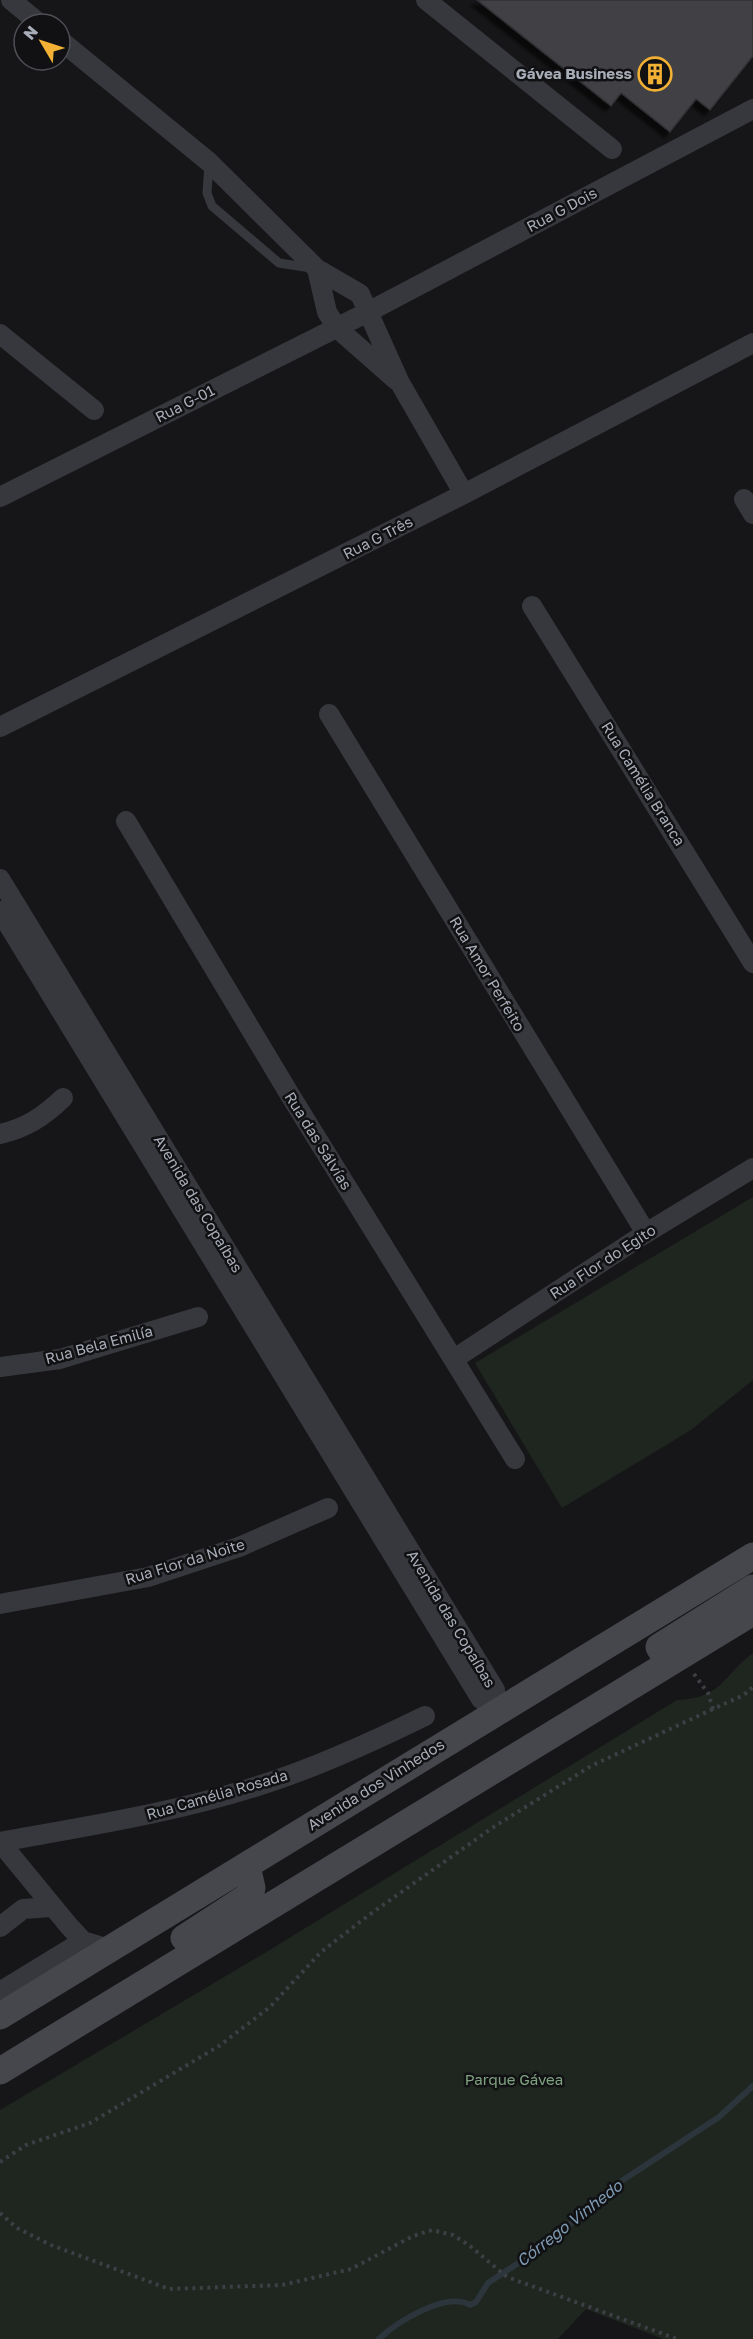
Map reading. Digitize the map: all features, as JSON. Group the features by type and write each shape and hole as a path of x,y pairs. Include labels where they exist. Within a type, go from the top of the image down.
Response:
{"main road":[{"name":"Avenida dos Vinhedos","path":"0,1997 109,1949 753,1556"},
{"path":"675,1660 659,1647 753,1588"},
{"path":"2,2070 753,1612"},
{"path":"2,2070 159,1954 250,1895 252,1888 247,1866"}],"street":[{"path":"11,0 26,12"},
{"path":"426,0 612,149"},
{"path":"72,50 209,162 317,269 360,294 370,311 400,383 464,494"},
{"name":"Rua G Dois","path":"370,311 753,109"},
{"path":"317,269 327,312 337,328 400,383"},
{"name":"Rua G-01","path":"0,498 370,311"},
{"path":"0,334 94,410"},
{"name":"Rua G Três","path":"0,727 464,494 753,342"},
{"name":"Rua Camélia Branca","path":"532,606 753,963"},
{"name":"Rua Amor Perfeito","path":"329,714 646,1233"},
{"name":"Rua das Sálvías","path":"126,821 290,1095 515,1459"},
{"name":"Avenida das Copaíbas","path":"0,879 495,1690 497,1711"},
{"name":"Avenida das Copaíbas","path":"0,911 480,1699 497,1711"},
{"path":"0,1134 20,1130 36,1121 63,1098"},
{"name":"Rua Flor do Egito","path":"454,1359 646,1233 753,1168"},
{"name":"Rua Bela Emilía","path":"0,1367 60,1359 198,1317"},
{"name":"Rua Flor da Noite","path":"0,1604 148,1577 239,1547 328,1508"},
{"name":"Rua Camélia Rosada","path":"0,1842 157,1813 263,1785 344,1755 424,1716"},
{"path":"0,1842 51,1907 83,1941 109,1949"},
{"path":"0,1927 23,1909 51,1907"},
{"path":"0,1997 83,1941"}],"lane":[{"path":"209,162 207,193 212,206 279,263 317,269"}],"path":[{"path":"675,1660 708,1693 713,1709"},
{"path":"0,2162 26,2145 90,2123 219,2046 270,2007 321,1952 492,1828 591,1766 744,1695 753,1687"},
{"path":"0,2213 17,2228 51,2245 168,2289 282,2286 351,2269 413,2236 432,2230 453,2235 507,2277 677,2339"}],"green space":[{"path":"753,1197 753,1380 691,1430 562,1508 475,1363"},
{"name":"Parque Gávea","path":"753,1653 753,2339 663,2339 586,2309 558,2339 0,2339 0,2110 268,1951 677,1700 704,1695 713,1690"}],"building":[{"name":"Gávea Business","path":"477,0 753,0 753,56 710,110 696,99 670,132 621,93 611,106"}],"waterway":[{"name":"Córrego Vinhedo","path":"379,2339 409,2317 435,2305 448,2302 470,2305 476,2302 488,2283 544,2246 620,2182 719,2117 753,2086"}],"place":[{"name":"Gávea Business","path":"655,74"}]}
